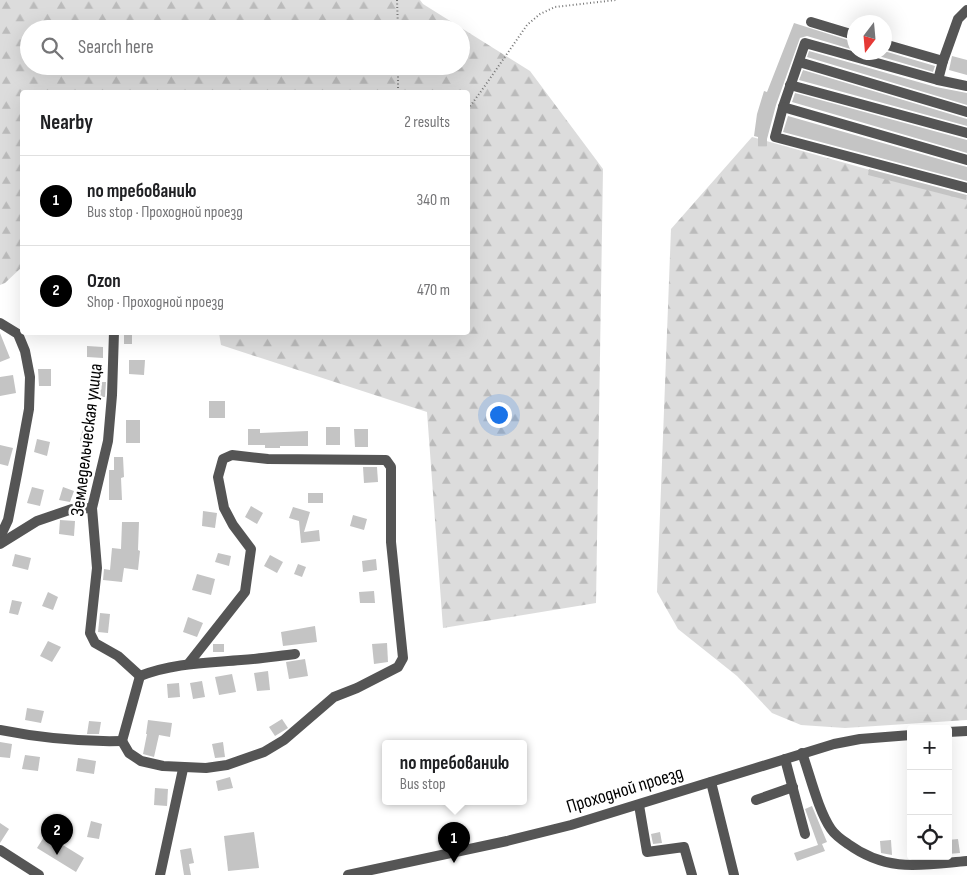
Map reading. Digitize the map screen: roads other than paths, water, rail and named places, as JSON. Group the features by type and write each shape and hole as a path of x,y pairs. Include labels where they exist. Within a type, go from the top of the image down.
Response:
{"street":[{"path":"938,80 942,62 958,19 967,10"},
{"path":"811,22 847,33"},
{"path":"967,86 938,80 805,43 790,85 775,137 967,188"},
{"path":"892,46 942,62"},
{"path":"798,62 967,112"},
{"path":"790,85 967,134"},
{"path":"783,107 967,160"},
{"path":"0,323 18,334 25,351 30,377 29,409 19,465 8,520 0,537"},
{"name":"Земледельческая улица","path":"114,335 108,442 92,508 97,568 90,633 95,642 118,656 140,676"},
{"path":"189,663 245,592 252,549 233,525 224,508 218,477 223,458 232,455 268,459 386,460 391,467 391,542 403,658 398,667 357,688 334,697 284,740 264,752 227,765 206,768 183,768 141,761 129,753 122,741 140,676 160,668 189,663 244,660 296,654"},
{"path":"0,544 37,520 72,509 92,508"},
{"path":"0,730 33,736 94,742 122,741"},
{"path":"952,732 967,732"},
{"name":"Проходной проезд","path":"348,875 507,841 571,825 834,744 860,739 907,735"},
{"path":"802,753 830,828 837,836 855,849 890,864 913,866 967,861"},
{"path":"785,758 805,834"},
{"path":"160,875 183,768"},
{"path":"711,782 734,875"},
{"path":"756,800 793,787"},
{"path":"639,805 647,852 684,847 692,875"},
{"path":"0,850 39,875"}],"place":[{"name":"Ozon","path":"57,855"},
{"name":"по требованию","path":"454,863"}]}
